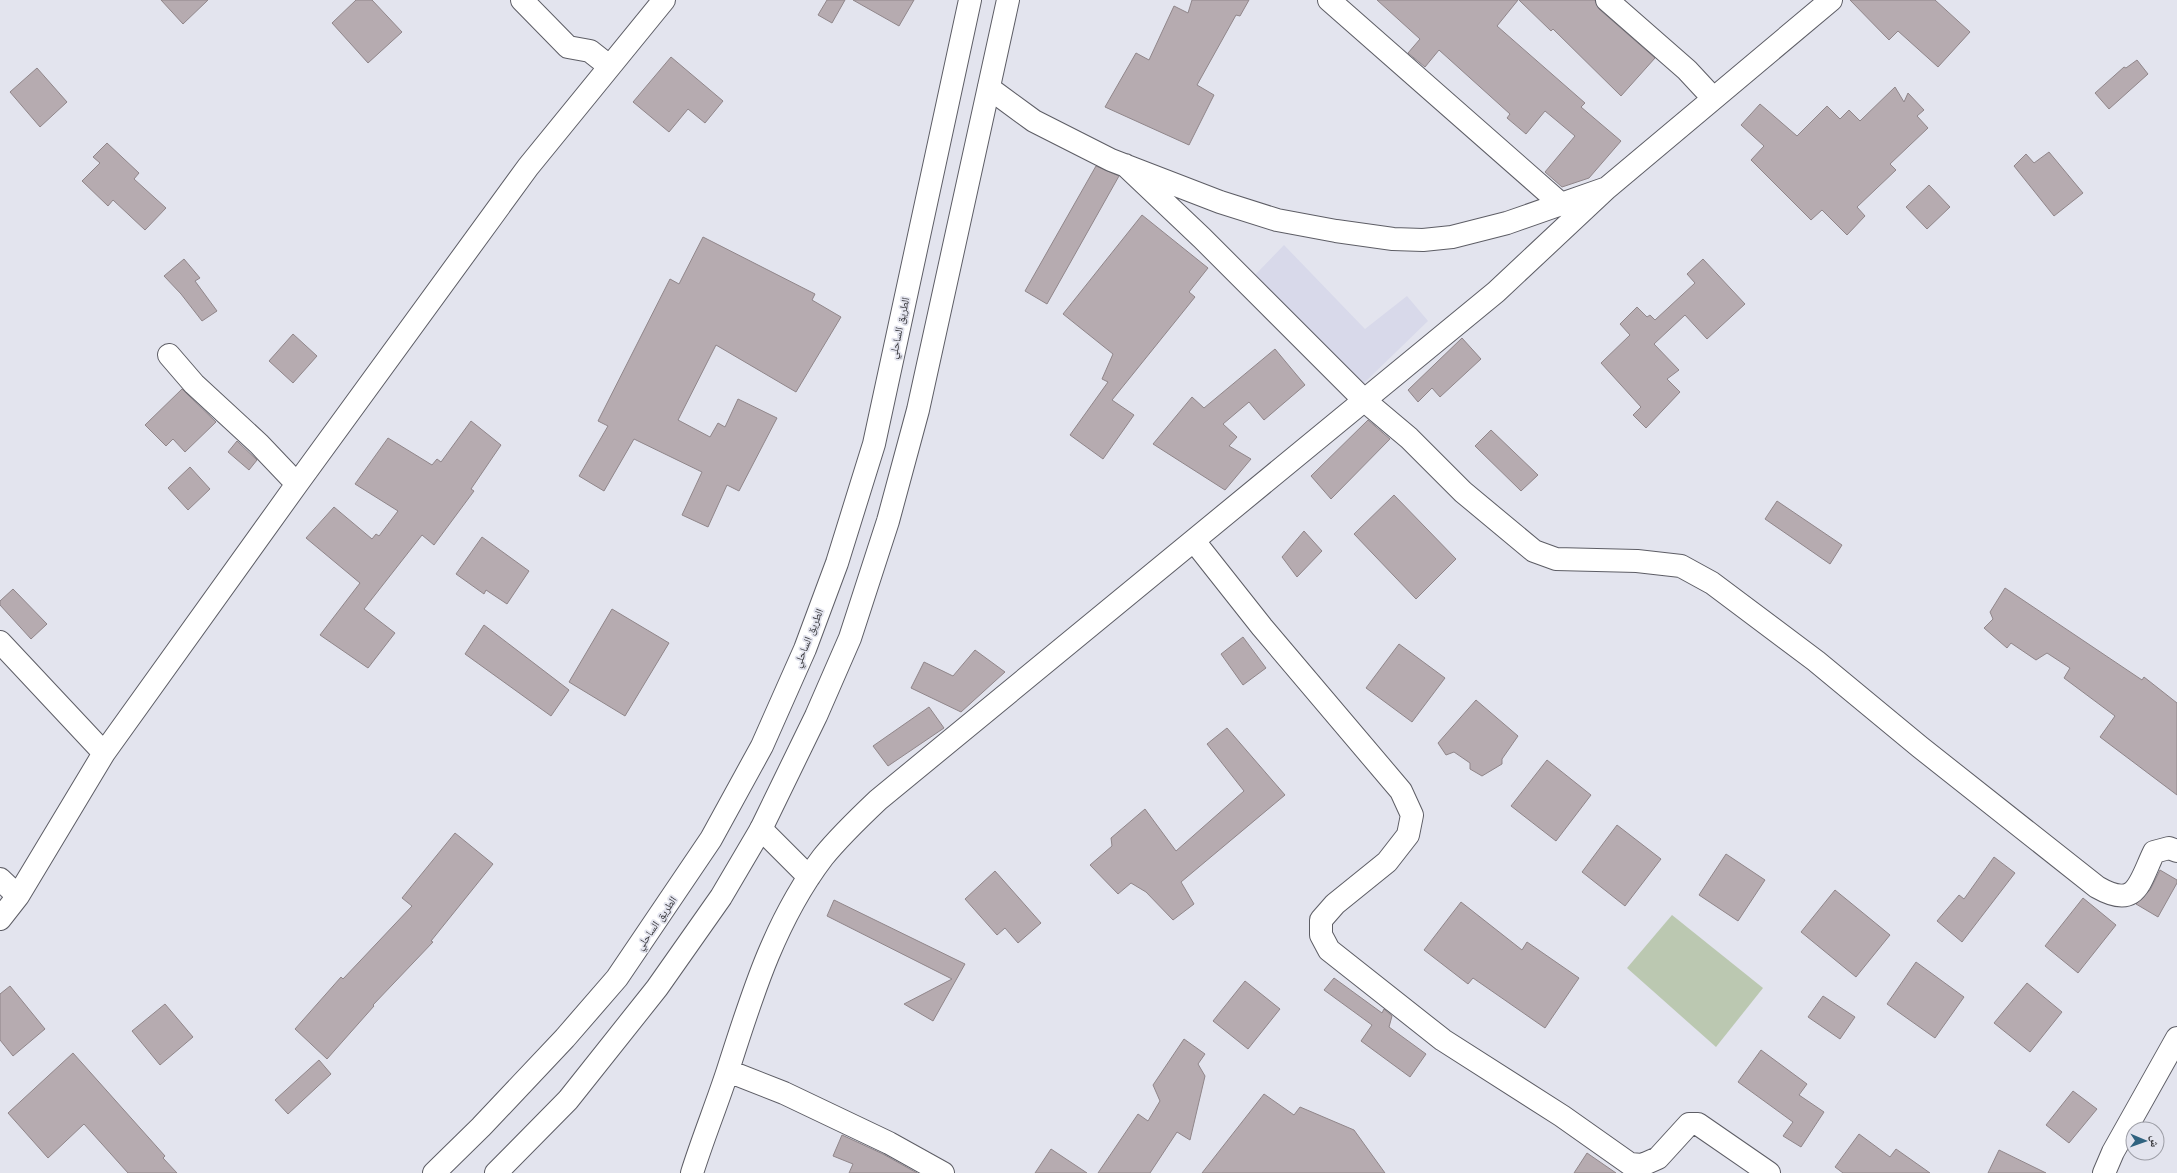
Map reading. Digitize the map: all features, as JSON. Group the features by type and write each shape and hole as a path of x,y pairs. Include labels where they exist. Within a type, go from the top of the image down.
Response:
{"main road":[{"path":"522,0 547,28 568,46 590,51 609,66"},
{"path":"0,919 18,896 104,753 297,484 528,167 664,0"},
{"name":"الطريق الساحلي","path":"434,1173 481,1127 565,1038 617,978 711,839 762,746 805,649 837,564 874,444 970,0"},
{"path":"496,1173 568,1100 657,988 721,897 761,829 816,716 850,638 888,522 918,410 1008,0"},
{"path":"1329,0 1561,204"},
{"path":"1607,0 1687,70 1713,98"},
{"path":"692,1173 728,1071 746,1011 768,952 809,877 843,833 878,800 1496,292 1607,188 1831,0"},
{"path":"989,88 1034,121 1125,165 1220,202 1277,220 1336,231 1393,239 1423,240 1452,237 1507,223 1607,188"},
{"path":"1125,165 1202,238 1365,401 1409,438 1463,492 1534,551 1556,559 1637,561 1681,566 1712,583 1816,661 2031,836 2097,887 2108,893 2120,897 2130,895 2136,889 2154,852 2170,848 2177,851"},
{"path":"169,355 194,384 259,444 297,484"},
{"path":"1194,541 1262,628 1401,791 1412,815 1408,835 1387,862 1335,904 1321,920 1321,935 1329,950 1443,1040 1562,1116 1630,1164 1642,1165 1658,1158 1689,1124 1698,1124 1769,1173"},
{"path":"0,642 104,753"},
{"path":"761,829 809,877"},
{"path":"0,879 18,896"},
{"path":"2104,1173 2113,1152 2177,1038"},
{"path":"728,1071 784,1093 889,1143 943,1173"}],"shaded area":[{"path":"1284,245 1365,329 1407,296 1428,321 1364,383 1253,277"}],"green space":[{"path":"1672,915 1763,988 1716,1047 1627,968"}],"building":[{"path":"161,0 208,0 183,24"},
{"path":"356,0 372,0 402,32 368,63 332,23"},
{"path":"827,0 845,0 832,23 818,15"},
{"path":"853,0 914,0 899,26"},
{"path":"1192,0 1249,0 1240,16 1236,15 1197,85 1214,95 1189,145 1105,107 1136,53 1149,60 1174,6 1188,13"},
{"path":"1377,0 1518,0 1497,26 1585,103 1581,107 1621,141 1589,178 1562,187 1545,172 1575,136 1545,111 1526,134 1507,118 1510,114 1439,50 1425,67 1408,53 1420,39"},
{"path":"1519,0 1595,0 1599,9 1655,58 1621,96 1553,29 1551,31"},
{"path":"1850,0 1935,0 1970,32 1938,67 1898,31 1889,40"},
{"path":"671,57 723,101 705,123 688,109 669,132 633,102"},
{"path":"2137,60 2148,74 2109,109 2095,93 2124,67 2126,68"},
{"path":"37,68 67,102 40,127 10,92"},
{"path":"1895,87 1904,102 1908,93 1924,110 1917,116 1928,128 1890,164 1896,170 1857,207 1865,216 1847,235 1822,210 1811,220 1751,160 1764,146 1741,125 1760,104 1797,136 1827,106 1840,119 1849,110 1860,121"},
{"path":"107,143 139,173 134,179 166,208 145,230 113,200 108,206 82,181 100,163 93,157"},
{"path":"2049,152 2083,193 2054,216 2014,166 2026,154 2034,163"},
{"path":"1096,166 1119,176 1047,304 1025,291"},
{"path":"1929,185 1950,207 1927,229 1906,207"},
{"path":"1142,215 1208,268 1189,292 1195,297 1112,400 1134,415 1103,459 1070,435 1108,382 1102,379 1113,354 1063,314"},
{"path":"703,237 815,294 812,300 841,317 796,392 716,345 678,420 710,437 718,423 725,427 738,399 777,418 739,491 727,485 708,527 682,515 702,472 634,439 604,491 579,476 608,426 598,421 670,279 679,284"},
{"path":"184,259 200,278 195,281 217,311 202,321 181,294 164,276"},
{"path":"1703,259 1745,304 1707,339 1685,315 1654,344 1679,370 1667,379 1680,392 1646,428 1633,415 1641,407 1601,363 1630,335 1620,324 1637,307 1647,317 1650,315 1655,320 1695,283 1687,274"},
{"path":"293,334 317,356 293,383 269,361"},
{"path":"1462,338 1481,359 1440,397 1432,388 1418,402 1408,390"},
{"path":"1275,349 1305,385 1264,420 1249,402 1223,424 1237,437 1229,446 1251,459 1225,490 1153,444 1192,397 1204,408"},
{"path":"182,389 216,422 185,452 173,439 166,446 145,425"},
{"path":"1368,420 1390,439 1331,499 1311,476"},
{"path":"471,421 501,445 471,489 474,491 434,545 422,535 364,609 395,633 368,668 320,635 360,583 306,538 334,507 372,539 376,534 379,536 398,511 355,484 388,438 432,465 437,459 441,462"},
{"path":"1491,430 1538,475 1521,491 1475,446"},
{"path":"237,441 257,460 249,470 228,452"},
{"path":"190,467 210,489 188,510 168,488"},
{"path":"1394,495 1456,559 1416,599 1354,534"},
{"path":"1777,501 1842,545 1830,564 1765,519"},
{"path":"1304,531 1322,551 1297,577 1282,557"},
{"path":"482,537 529,571 507,604 486,590 484,594 456,574"},
{"path":"2005,588 2142,680 2144,677 2177,703 2177,795 2100,737 2115,716 2064,678 2070,668 2047,653 2036,660 2011,643 2007,648 1984,628 1993,619 1990,612"},
{"path":"13,589 47,624 31,639 0,605 0,601"},
{"path":"612,609 669,643 625,716 569,682"},
{"path":"484,625 569,690 551,716 465,654"},
{"path":"1243,637 1266,668 1243,685 1221,654"},
{"path":"1399,644 1445,678 1412,722 1366,688"},
{"path":"975,650 1005,672 961,712 911,688 924,662 953,676"},
{"path":"1476,700 1518,736 1502,759 1502,764 1482,776 1470,769 1470,763 1454,752 1446,755 1438,743"},
{"path":"929,707 944,728 888,766 873,746"},
{"path":"1227,728 1285,795 1181,882 1194,904 1173,920 1146,892 1131,883 1118,894 1090,865 1112,846 1111,838 1145,809 1176,851 1244,791 1207,744"},
{"path":"1547,760 1591,795 1556,841 1511,806"},
{"path":"1617,825 1661,859 1625,906 1582,872"},
{"path":"455,833 493,864 431,941 433,942 373,1005 374,1006 327,1059 295,1029 341,977 343,979 412,906 402,898"},
{"path":"1726,854 1765,880 1738,921 1699,895"},
{"path":"1994,857 2015,873 1962,942 1937,921 1959,895 1964,899"},
{"path":"2160,870 2177,880 2177,883 2158,917 2136,904 2150,890"},
{"path":"995,871 1041,923 1018,943 1005,928 997,935 965,899"},
{"path":"1835,890 1890,935 1856,977 1801,932"},
{"path":"2083,898 2116,925 2078,973 2045,946"},
{"path":"834,900 965,964 933,1021 904,1004 952,979 827,916"},
{"path":"1461,902 1522,950 1527,942 1579,978 1545,1028 1473,978 1468,984 1424,950"},
{"path":"1916,962 1964,997 1935,1038 1887,1004"},
{"path":"1334,978 1382,1013 1384,1009 1392,1016 1389,1027 1426,1054 1410,1077 1361,1041 1372,1025 1324,990"},
{"path":"1245,981 1280,1009 1248,1049 1213,1021"},
{"path":"2027,983 2062,1012 2030,1052 1994,1023"},
{"path":"10,986 45,1029 13,1056 0,1040 0,994"},
{"path":"1823,996 1855,1017 1840,1039 1808,1017"},
{"path":"165,1004 193,1037 160,1065 132,1031"},
{"path":"1184,1039 1205,1054 1198,1064 1205,1076 1190,1140 1177,1132 1150,1173 1098,1173 1138,1114 1148,1121 1160,1101 1153,1085"},
{"path":"1761,1050 1807,1084 1799,1095 1824,1112 1801,1147 1783,1136 1793,1122 1738,1082"},
{"path":"73,1053 165,1156 163,1158 177,1173 128,1173 84,1124 48,1158 8,1113"},
{"path":"319,1060 331,1074 288,1114 275,1100"},
{"path":"2073,1091 2097,1109 2069,1143 2046,1125"},
{"path":"1264,1094 1294,1115 1300,1107 1354,1130 1385,1173 1202,1173"},
{"path":"1859,1134 1890,1157 1896,1149 1930,1173 1843,1173 1835,1167"},
{"path":"842,1135 883,1154 917,1173 849,1173 853,1164 833,1156"},
{"path":"1051,1149 1087,1173 1035,1173"},
{"path":"1999,1150 2046,1173 1988,1173"},
{"path":"1587,1153 1616,1173 1574,1173"}]}
